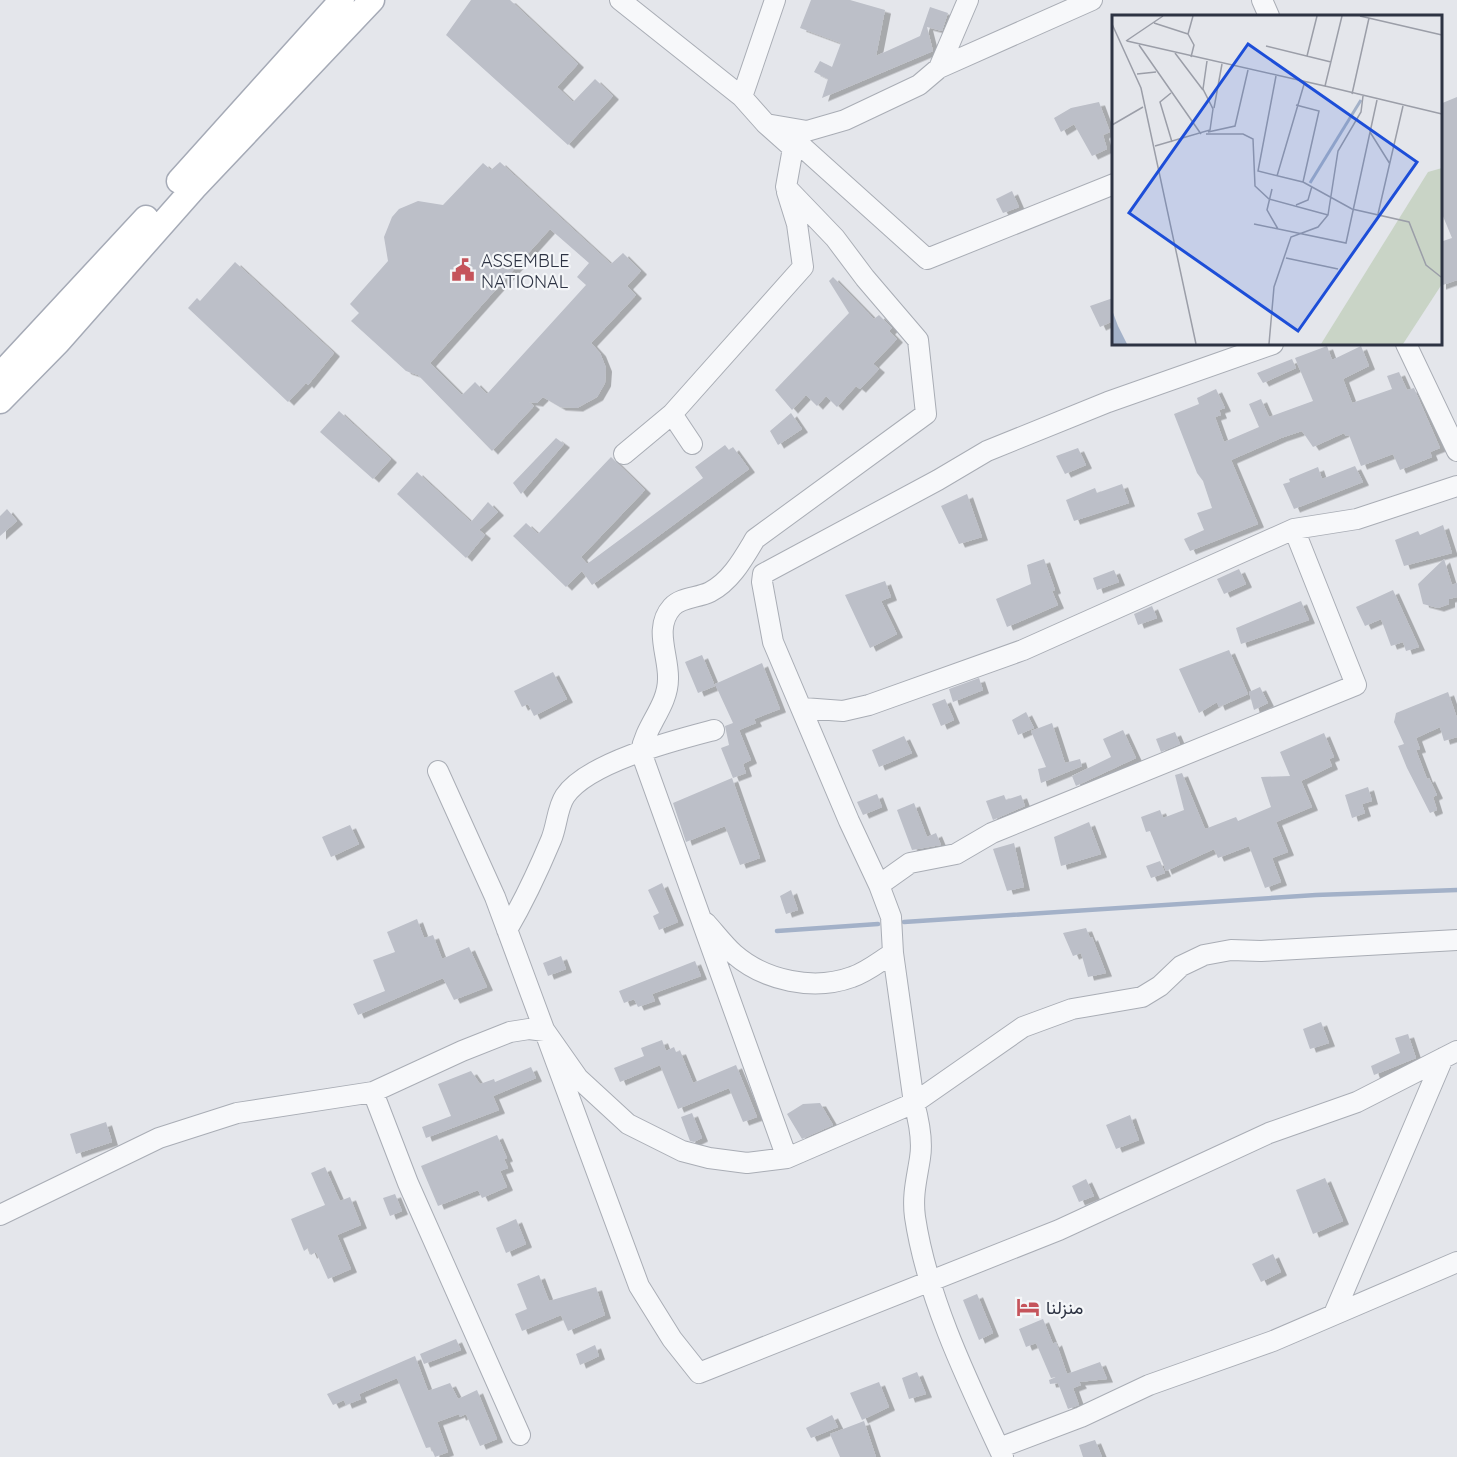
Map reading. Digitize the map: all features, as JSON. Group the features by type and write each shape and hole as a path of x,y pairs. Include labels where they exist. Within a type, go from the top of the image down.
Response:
{"main road":[{"path":"0,375 54,319 342,0"},
{"path":"0,401 58,342 194,188 372,0"}],"street":[{"path":"620,0 742,96 927,259 1112,184"},
{"path":"742,96 774,0"},
{"path":"939,68 968,0"},
{"path":"774,126 807,131 845,120 919,85 939,68 1092,0"},
{"path":"1262,0 1269,15"},
{"path":"624,454 672,414 803,267 797,224 786,187 793,148 774,126"},
{"path":"786,187 835,238 865,279 918,340 926,414 755,539 739,566 710,592 672,607 664,620 662,644 668,680 663,701 644,735 641,752 787,1158"},
{"path":"1270,345 1108,402 987,451 928,486 763,574 762,582 773,642 891,916 892,953 914,1104 919,1123 920,1156 913,1187 915,1215 928,1281 974,1395 1001,1452 1149,1385 1273,1341 1457,1262"},
{"path":"1407,345 1457,451"},
{"path":"672,414 692,444"},
{"path":"803,708 843,711 869,705 1023,650 1294,529 1357,519 1457,486"},
{"path":"879,885 910,863 956,854 992,833 1356,685 1294,529"},
{"path":"507,930 526,898 552,839 564,796 588,776 609,764 714,730"},
{"path":"438,771 507,930 639,1286 672,1339 699,1373 1059,1230 1269,1134 1358,1102 1450,1054"},
{"path":"698,914 734,954 751,966 789,980 821,984 836,981 867,970 892,953"},
{"path":"0,1215 159,1138 237,1113 373,1092 462,1051 510,1032 528,1029 545,1031 578,1078 628,1124 682,1151 709,1158 747,1162 787,1158 914,1104 1023,1028 1072,1009 1142,997 1160,986 1181,966 1204,955 1231,950 1261,951 1457,940"},
{"path":"1334,1314 1450,1054"},
{"path":"373,1092 408,1183 520,1435"}],"building":[{"path":"471,0 510,0 578,64 557,87 573,102 595,79 613,96 568,145 446,35"},
{"path":"811,0 850,0 885,10 876,56 920,36 930,7 948,13 942,31 927,27 933,51 822,98 828,79 814,72 820,61 832,67 841,43 800,28"},
{"path":"1457,97 1457,280 1442,285 1442,241 1452,238 1442,214 1442,103"},
{"path":"1099,102 1110,132 1103,135 1107,149 1092,156 1074,124 1061,132 1054,118 1071,108"},
{"path":"500,162 611,264 623,253 641,271 627,286 636,295 591,343 600,353 606,368 605,383 597,397 577,408 560,407 543,397 537,403 529,402 534,406 492,451 418,375 406,371 351,321 359,313 350,304 388,261 384,237 392,217 399,209 418,201 443,205 483,163 491,170","holes":["550,229 589,263 577,277 586,285 487,394 475,382 462,395 430,363"]},
{"path":"1012,191 1019,207 1003,213 996,199"},
{"path":"235,262 334,353 308,385 306,383 288,402 188,308 197,298 200,301"},
{"path":"833,277 874,319 879,315 892,328 889,331 897,339 873,364 879,369 860,389 856,386 837,407 826,396 817,406 806,395 792,410 775,390 849,313 829,281"},
{"path":"1112,298 1112,321 1100,327 1090,306"},
{"path":"1327,346 1332,360 1361,346 1369,366 1343,379 1352,403 1392,389 1387,376 1399,372 1407,390 1414,388 1440,448 1430,452 1432,457 1400,470 1393,454 1361,466 1349,435 1346,436 1344,433 1313,447 1302,431 1281,438 1231,460 1258,524 1190,551 1184,539 1204,530 1197,513 1212,508 1174,414 1199,404 1197,398 1216,389 1225,408 1219,410 1221,415 1215,417 1224,442 1259,427 1249,404 1261,399 1269,417 1313,401 1295,358"},
{"path":"1292,359 1296,368 1263,383 1257,373"},
{"path":"339,411 391,459 373,479 320,432"},
{"path":"791,413 802,429 778,445 770,431"},
{"path":"556,438 564,444 521,494 513,483"},
{"path":"725,445 729,450 733,447 749,469 592,585 582,571 566,587 513,536 526,523 538,534 611,457 645,490 581,557 587,564 703,478 695,467"},
{"path":"1078,448 1086,465 1065,474 1056,456"},
{"path":"1355,466 1363,482 1294,509 1283,484 1290,482 1289,479 1318,467 1322,479"},
{"path":"417,472 471,522 488,502 498,512 479,530 485,535 466,558 397,494"},
{"path":"1122,484 1129,503 1074,521 1066,500 1095,488 1097,493"},
{"path":"967,494 982,537 959,544 941,506"},
{"path":"7,509 17,521 0,536 0,516"},
{"path":"1443,525 1452,553 1404,566 1395,540 1418,531 1420,535"},
{"path":"1044,559 1058,605 1007,627 996,599 1031,584 1027,565"},
{"path":"1444,559 1452,585 1457,583 1457,597 1449,599 1449,604 1438,608 1423,604 1418,584"},
{"path":"1239,569 1246,584 1224,594 1217,579"},
{"path":"1114,570 1119,582 1097,590 1093,578"},
{"path":"885,581 891,597 881,601 897,634 870,648 845,595"},
{"path":"1393,590 1419,647 1406,651 1403,642 1391,646 1381,619 1365,626 1356,607"},
{"path":"1301,601 1309,620 1241,644 1236,628"},
{"path":"1152,606 1157,618 1138,625 1134,614"},
{"path":"1229,650 1248,694 1219,707 1217,702 1199,713 1179,669"},
{"path":"702,655 715,686 698,693 685,662"},
{"path":"762,663 780,709 754,719 756,723 739,730 751,760 743,764 746,773 733,778 721,748 729,745 725,726 733,723 715,684"},
{"path":"553,672 567,699 534,716 528,704 522,707 514,691"},
{"path":"979,678 983,690 953,702 949,689"},
{"path":"1260,687 1268,703 1254,710 1249,692"},
{"path":"1448,692 1457,718 1457,737 1444,741 1440,727 1416,738 1420,749 1416,750 1427,779 1429,778 1437,795 1433,797 1437,810 1430,813 1398,746 1404,744 1394,722 1396,713"},
{"path":"945,699 954,720 941,726 932,704"},
{"path":"1026,712 1034,728 1018,735 1012,720"},
{"path":"1052,723 1065,763 1080,759 1082,766 1041,783 1038,769 1046,767 1031,731"},
{"path":"1123,730 1136,758 1076,786 1072,776 1111,757 1103,739"},
{"path":"1175,732 1180,744 1161,752 1156,739"},
{"path":"1324,733 1334,757 1329,759 1332,766 1301,781 1312,807 1276,822 1288,852 1272,858 1281,882 1265,888 1249,846 1218,858 1214,849 1166,871 1150,831 1146,832 1141,817 1160,810 1163,818 1184,810 1175,775 1182,773 1205,829 1236,817 1238,821 1271,807 1261,777 1290,776 1280,752"},
{"path":"904,736 912,753 879,767 872,750"},
{"path":"732,778 760,858 740,865 725,826 686,842 673,803"},
{"path":"1368,787 1372,801 1362,804 1365,813 1352,818 1345,795"},
{"path":"877,794 882,807 863,815 857,802"},
{"path":"1004,795 1006,800 1021,795 1025,806 993,820 986,801"},
{"path":"914,803 927,837 936,833 941,845 912,850 897,810"},
{"path":"1089,822 1101,854 1061,866 1054,837"},
{"path":"350,825 359,844 331,857 322,837"},
{"path":"1014,843 1024,887 1007,891 993,849"},
{"path":"1160,861 1165,873 1151,878 1146,866"},
{"path":"662,883 678,922 659,930 653,916 659,913 648,890"},
{"path":"791,890 798,910 786,914 780,896"},
{"path":"417,919 424,938 433,935 442,959 469,947 487,987 454,1000 443,978 358,1015 353,1004 385,991 373,960 395,952 387,932"},
{"path":"1086,928 1090,938 1092,937 1106,973 1088,977 1081,953 1073,956 1063,933"},
{"path":"561,956 566,969 548,976 543,963"},
{"path":"695,961 701,976 652,994 655,1001 638,1007 634,999 624,1003 619,991"},
{"path":"1321,1022 1329,1043 1310,1049 1303,1029"},
{"path":"1408,1034 1416,1058 1374,1075 1371,1066 1400,1053 1395,1038"},
{"path":"662,1040 666,1051 674,1047 676,1052 680,1051 693,1083 736,1065 757,1117 743,1122 729,1088 678,1109 660,1065 620,1082 614,1068 644,1056 641,1048"},
{"path":"531,1067 536,1078 493,1096 499,1110 426,1138 422,1127 451,1116 438,1084 471,1071 480,1084 494,1079 495,1082"},
{"path":"820,1103 833,1125 802,1139 787,1114 803,1104"},
{"path":"692,1113 702,1138 694,1142 690,1141 681,1117"},
{"path":"1130,1115 1139,1140 1116,1149 1106,1125"},
{"path":"106,1122 112,1142 76,1154 70,1134"},
{"path":"497,1135 507,1158 504,1159 508,1168 500,1171 507,1187 482,1198 478,1190 438,1206 421,1166"},
{"path":"325,1167 340,1201 350,1197 361,1225 337,1235 351,1269 328,1279 316,1252 311,1255 308,1248 304,1251 291,1219 325,1205 311,1173"},
{"path":"1325,1178 1343,1221 1313,1234 1296,1190"},
{"path":"1086,1179 1094,1196 1079,1202 1072,1186"},
{"path":"395,1194 402,1211 390,1216 383,1198"},
{"path":"516,1219 526,1244 506,1253 496,1228"},
{"path":"1273,1254 1281,1272 1261,1282 1252,1264"},
{"path":"539,1275 549,1301 596,1287 605,1315 568,1331 561,1315 522,1331 515,1314 527,1309 517,1284"},
{"path":"977,1294 993,1333 979,1340 963,1300"},
{"path":"1043,1319 1053,1344 1056,1342 1067,1374 1100,1362 1107,1379 1079,1382 1081,1385 1073,1388 1079,1405 1068,1409 1058,1383 1050,1384 1049,1380 1056,1377 1051,1378 1036,1343 1026,1347 1019,1329"},
{"path":"456,1339 461,1350 424,1364 420,1354"},
{"path":"595,1345 599,1356 580,1365 576,1354"},
{"path":"415,1356 428,1391 450,1383 458,1399 477,1390 497,1439 480,1446 466,1414 460,1417 459,1414 437,1422 448,1452 435,1457 431,1447 426,1448 397,1378 359,1394 361,1399 346,1405 344,1400 333,1405 327,1394"},
{"path":"917,1372 926,1394 909,1399 902,1378"},
{"path":"879,1382 889,1407 862,1420 850,1393"},
{"path":"832,1415 838,1427 811,1438 806,1428"},
{"path":"864,1421 876,1457 840,1457 830,1434"},
{"path":"1095,1440 1102,1457 1083,1457 1079,1445"}],"waterway":[{"path":"904,922 1316,895 1457,890"},
{"path":"777,931 878,924"}],"place":[{"name":"ASSEMBLE NATIONAL","path":"463,270"},
{"name":"منزلنا","path":"1028,1307"}]}
